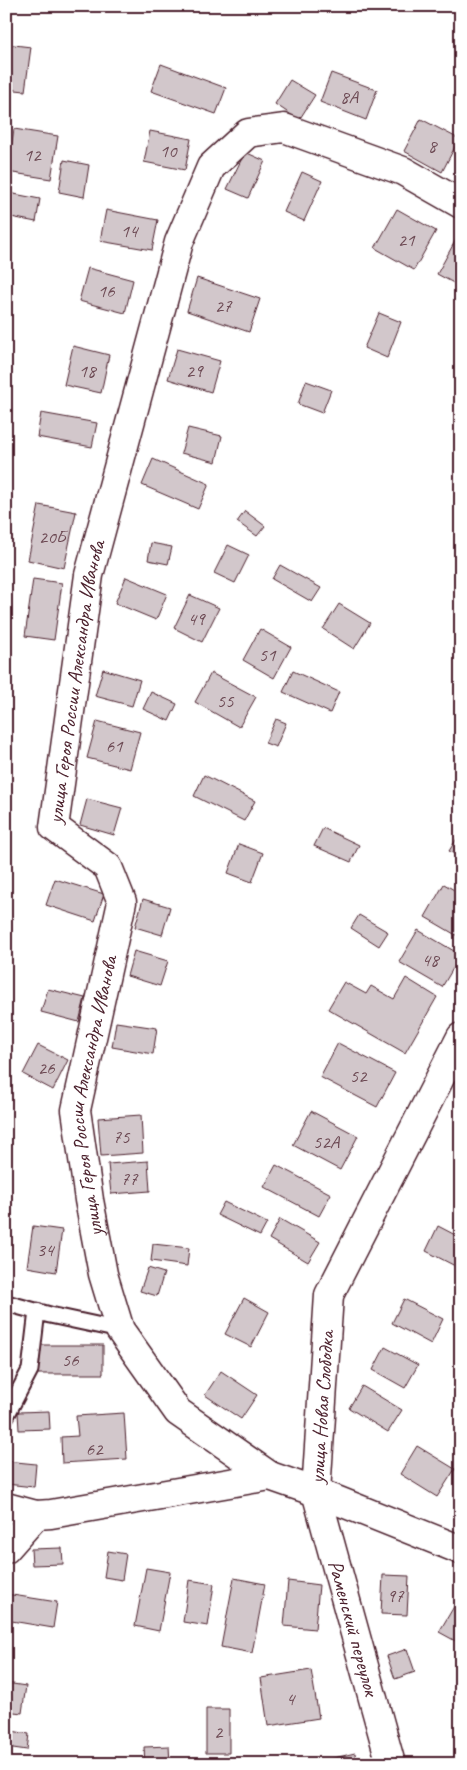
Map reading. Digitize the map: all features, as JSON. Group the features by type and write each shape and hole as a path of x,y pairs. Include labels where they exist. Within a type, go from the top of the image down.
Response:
{"street":[{"name":"улица Героя России Александра Иванова","path":"270,1476 178,1412 120,1330 103,1274 89,1200 76,1110 122,902 108,866 54,827 88,575 179,242 211,167 248,133 284,128 403,171 461,204"},
{"name":"улица Новая Слободка","path":"6,1507 36,1515 270,1476 316,1492 329,1295 461,1036"},
{"path":"316,1492 461,1550"},
{"name":"Раменский переулок","path":"316,1492 391,1764"},
{"path":"6,1549 36,1515"}],"lane":[{"path":"6,1303 120,1330"},
{"path":"6,1416 30,1370 37,1311"}],"building":[{"path":"6,44 31,47 25,91 6,89"},
{"path":"161,64 226,88 216,114 151,91"},
{"path":"331,73 377,90 366,120 320,102"},
{"path":"290,80 315,95 299,120 275,104"},
{"path":"421,119 459,139 442,172 404,151"},
{"path":"14,129 58,136 51,179 7,172"},
{"path":"150,131 191,139 185,170 144,162"},
{"path":"245,152 265,161 248,198 227,189"},
{"path":"64,160 89,165 84,197 59,192"},
{"path":"302,172 322,181 304,221 284,212"},
{"path":"9,193 40,199 36,222 6,216"},
{"path":"397,209 436,231 414,270 375,248"},
{"path":"106,210 158,220 152,250 100,241"},
{"path":"459,234 461,235 461,287 437,274"},
{"path":"88,268 133,280 125,313 79,301"},
{"path":"197,278 260,299 249,332 187,311"},
{"path":"379,313 401,322 387,358 364,348"},
{"path":"73,346 109,355 101,393 64,385"},
{"path":"177,349 220,361 211,392 168,379"},
{"path":"306,381 331,390 322,413 298,404"},
{"path":"41,413 97,423 92,447 37,437"},
{"path":"188,428 222,436 216,462 181,453"},
{"path":"153,459 209,484 198,509 142,485"},
{"path":"39,505 76,512 64,568 28,560"},
{"path":"245,511 265,526 257,536 237,522"},
{"path":"151,543 172,547 168,564 148,560"},
{"path":"228,545 249,555 235,583 214,573"},
{"path":"280,565 321,588 312,602 272,579"},
{"path":"126,577 167,594 156,620 115,603"},
{"path":"33,579 62,583 54,640 25,636"},
{"path":"190,595 219,608 202,642 174,628"},
{"path":"339,604 370,623 354,649 323,629"},
{"path":"260,629 291,647 274,678 243,660"},
{"path":"103,669 140,680 132,706 95,696"},
{"path":"293,671 339,692 330,713 283,692"},
{"path":"211,673 256,697 239,727 195,702"},
{"path":"151,692 177,704 169,721 143,709"},
{"path":"276,719 286,723 276,747 265,743"},
{"path":"97,721 140,732 130,769 87,758"},
{"path":"204,775 255,801 244,821 194,796"},
{"path":"87,799 122,808 114,835 80,825"},
{"path":"323,828 359,845 351,862 314,846"},
{"path":"461,832 461,858 449,851"},
{"path":"239,844 263,853 252,882 228,873"},
{"path":"55,879 104,894 95,921 46,905"},
{"path":"444,884 461,894 461,938 425,917"},
{"path":"143,899 170,907 162,935 135,927"},
{"path":"359,915 388,932 379,946 351,928"},
{"path":"418,930 461,955 442,987 399,962"},
{"path":"134,951 168,961 160,986 127,976"},
{"path":"406,978 437,997 405,1053 328,1009 344,982 366,994 371,986 394,999"},
{"path":"48,989 85,998 79,1022 41,1012"},
{"path":"116,1022 157,1028 153,1054 112,1047"},
{"path":"338,1043 395,1073 377,1107 320,1077"},
{"path":"38,1045 68,1060 53,1090 23,1074"},
{"path":"311,1111 358,1136 340,1170 293,1145"},
{"path":"141,1115 143,1153 101,1156 98,1118"},
{"path":"148,1161 150,1191 111,1194 108,1164"},
{"path":"276,1165 331,1194 319,1216 264,1187"},
{"path":"224,1202 267,1223 260,1236 217,1215"},
{"path":"280,1219 320,1242 308,1262 269,1239"},
{"path":"33,1226 62,1230 56,1272 27,1267"},
{"path":"438,1226 461,1238 461,1269 426,1251"},
{"path":"153,1244 189,1248 187,1266 151,1261"},
{"path":"148,1268 164,1273 157,1296 140,1291"},
{"path":"244,1298 269,1312 251,1347 225,1334"},
{"path":"404,1299 443,1319 431,1344 392,1323"},
{"path":"37,1345 103,1345 103,1374 37,1374"},
{"path":"385,1347 418,1365 405,1388 373,1370"},
{"path":"221,1371 257,1395 241,1419 205,1395"},
{"path":"362,1386 402,1410 388,1432 349,1408"},
{"path":"49,1411 50,1429 19,1430 18,1412"},
{"path":"124,1413 127,1459 62,1463 61,1437 78,1436 76,1416"},
{"path":"417,1446 455,1469 437,1497 400,1474"},
{"path":"6,1461 36,1464 34,1487 6,1484"},
{"path":"62,1548 63,1564 32,1565 31,1549"},
{"path":"108,1551 126,1554 122,1580 104,1577"},
{"path":"146,1568 170,1572 159,1631 135,1626"},
{"path":"383,1575 409,1576 407,1615 381,1614"},
{"path":"234,1578 265,1584 252,1653 221,1647"},
{"path":"189,1580 214,1584 208,1626 183,1622"},
{"path":"288,1581 319,1585 315,1629 284,1626"},
{"path":"6,1594 57,1602 53,1628 6,1620"},
{"path":"459,1598 461,1598 461,1644 439,1632"},
{"path":"407,1649 415,1672 395,1679 387,1656"},
{"path":"311,1670 319,1718 268,1726 261,1678"},
{"path":"6,1683 26,1686 22,1713 6,1711"},
{"path":"206,1709 229,1709 229,1753 206,1753"},
{"path":"6,1730 29,1734 27,1750 6,1747"},
{"path":"169,1746 170,1764 145,1764 144,1747"},
{"path":"355,1753 357,1764 309,1764"}]}
